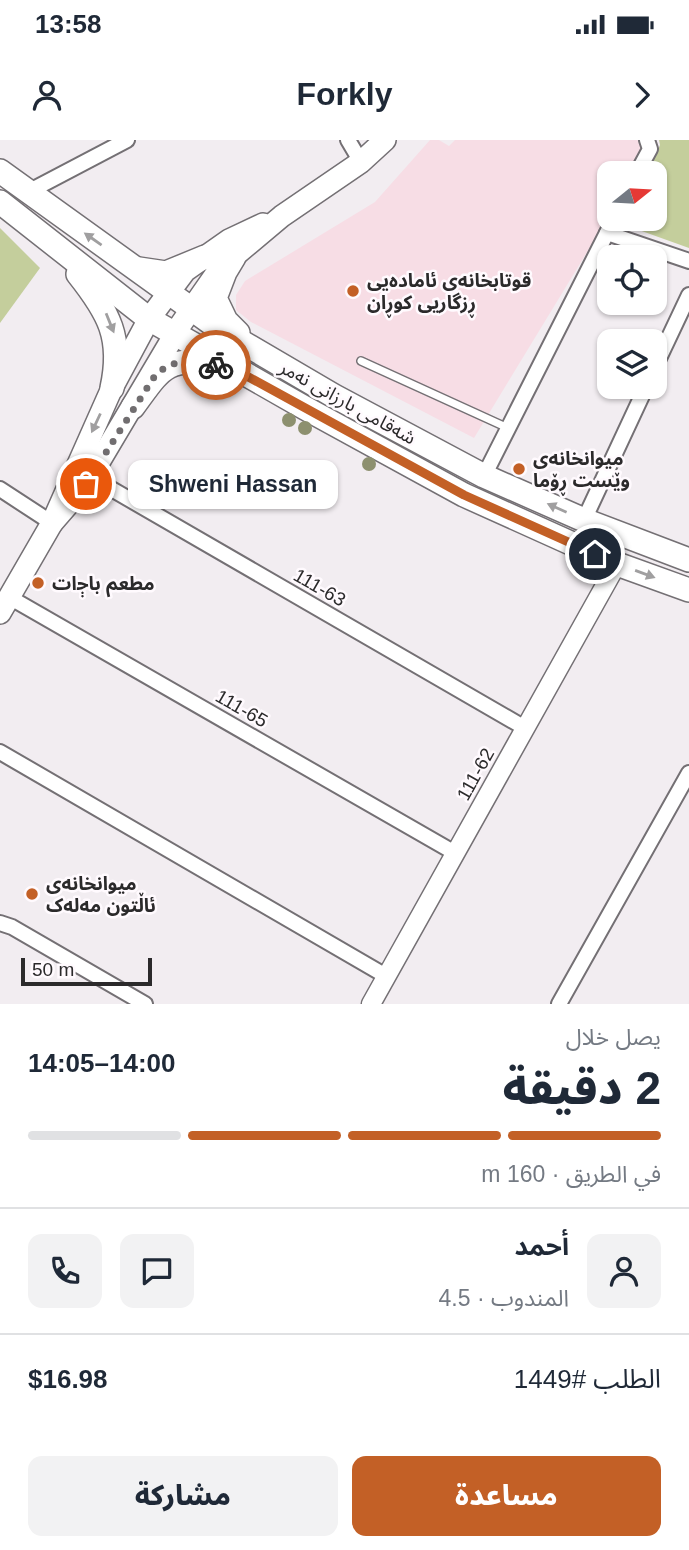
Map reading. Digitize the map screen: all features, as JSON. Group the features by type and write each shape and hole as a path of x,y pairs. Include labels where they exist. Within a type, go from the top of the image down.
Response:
{"main road":[{"path":"52,523 86,484 183,323 220,268 282,216 361,162 385,140"},
{"name":"شەقامی بارزانی نەمر","path":"0,171 168,293 183,323 234,369 464,495 617,564 689,590"},
{"name":"شەقامی بارزانی نەمر","path":"0,202 149,319 183,323 268,357 484,476 584,520 689,560"},
{"path":"5,605 52,523 112,388 149,319 185,271 229,240 282,216"},
{"path":"57,247 105,312 116,339 118,363 112,388"},
{"path":"135,268 166,273 205,257"},
{"path":"234,257 218,286 215,298 219,309 240,335 268,357"},
{"path":"133,407 156,374 171,363 199,361 234,369"}],"street":[{"path":"28,192 127,140"},
{"path":"348,140 361,162"},
{"path":"642,161 648,144"},
{"path":"484,476 607,233 689,261"},
{"path":"667,342 689,295"},
{"path":"584,520 640,399"},
{"name":"111-63","path":"96,480 525,728"},
{"path":"0,489 52,523"},
{"name":"111-62","path":"371,1004 617,564"},
{"name":"111-65","path":"5,605 455,853"},
{"path":"0,752 386,976"},
{"path":"559,1004 689,773"},
{"path":"0,923 12,927 145,1004"}],"lane":[{"path":"361,361 508,428"}],"shaded area":[{"name":"قوتابخانەی ئامادەیی ڕزگاریی کوڕان","path":"430,140 439,140 449,146 455,140 647,140 639,161 597,161 597,231 600,231 474,438 251,322 236,310 236,295 245,281 375,202"}],"green space":[{"path":"659,140 689,140 689,248 642,231 667,231 667,161 653,161 660,145"},
{"path":"0,228 40,268 0,323"}],"way so far":[{"path":"86,484 156,374 171,363 181,360 216,365"}],"place":[{"name":"قوتابخانەی ئامادەیی ڕزگاریی کوڕان","path":"353,291"},
{"name":"میوانخانەی وێست ڕۆما","path":"519,469"},
{"name":"Shweni Hassan","path":"86,484"},
{"name":"مطعم باﭴات","path":"38,583"},
{"name":"میوانخانەی ئاڵتون مەلەک","path":"32,894"}],"route":[{"path":"216,365 234,369 464,495 595,554"}]}
